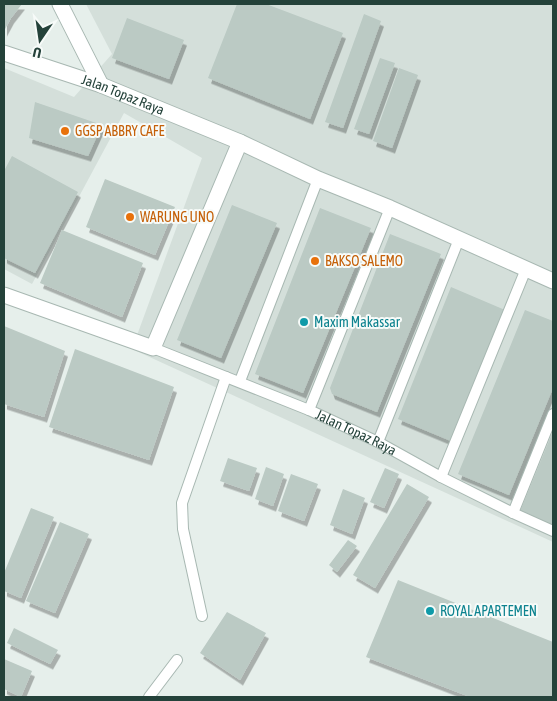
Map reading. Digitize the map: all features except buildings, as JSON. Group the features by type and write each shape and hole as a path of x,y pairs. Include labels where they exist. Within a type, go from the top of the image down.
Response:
{"street":[{"path":"60,4 100,85"},
{"name":"Jalan Topaz Raya","path":"4,53 100,85 240,142 318,179 390,208 553,281"},
{"path":"153,348 240,142"},
{"name":"Jalan Topaz Raya","path":"4,294 153,348"}],"lane":[{"path":"240,381 318,179"},
{"path":"309,410 390,208"},
{"path":"378,442 459,239"},
{"path":"440,477 526,269"},
{"name":"Jalan Topaz Raya","path":"153,348 309,410 378,442 440,477 553,531"},
{"path":"202,616 183,530 182,503 226,376"},
{"path":"513,513 553,414"},
{"path":"149,697 177,660"}],"shaded area":[{"path":"86,4 553,4 553,542 132,349 202,158 124,113 32,284 4,269 4,68 74,97 112,54"}],"place":[{"name":"GGSP ABBRY CAFE","path":"65,131"},
{"name":"WARUNG UNO","path":"130,217"},
{"name":"BAKSO SALEMO","path":"315,261"},
{"name":"Maxim Makassar","path":"304,322"},
{"name":"ROYAL APARTEMEN","path":"430,611"}]}
